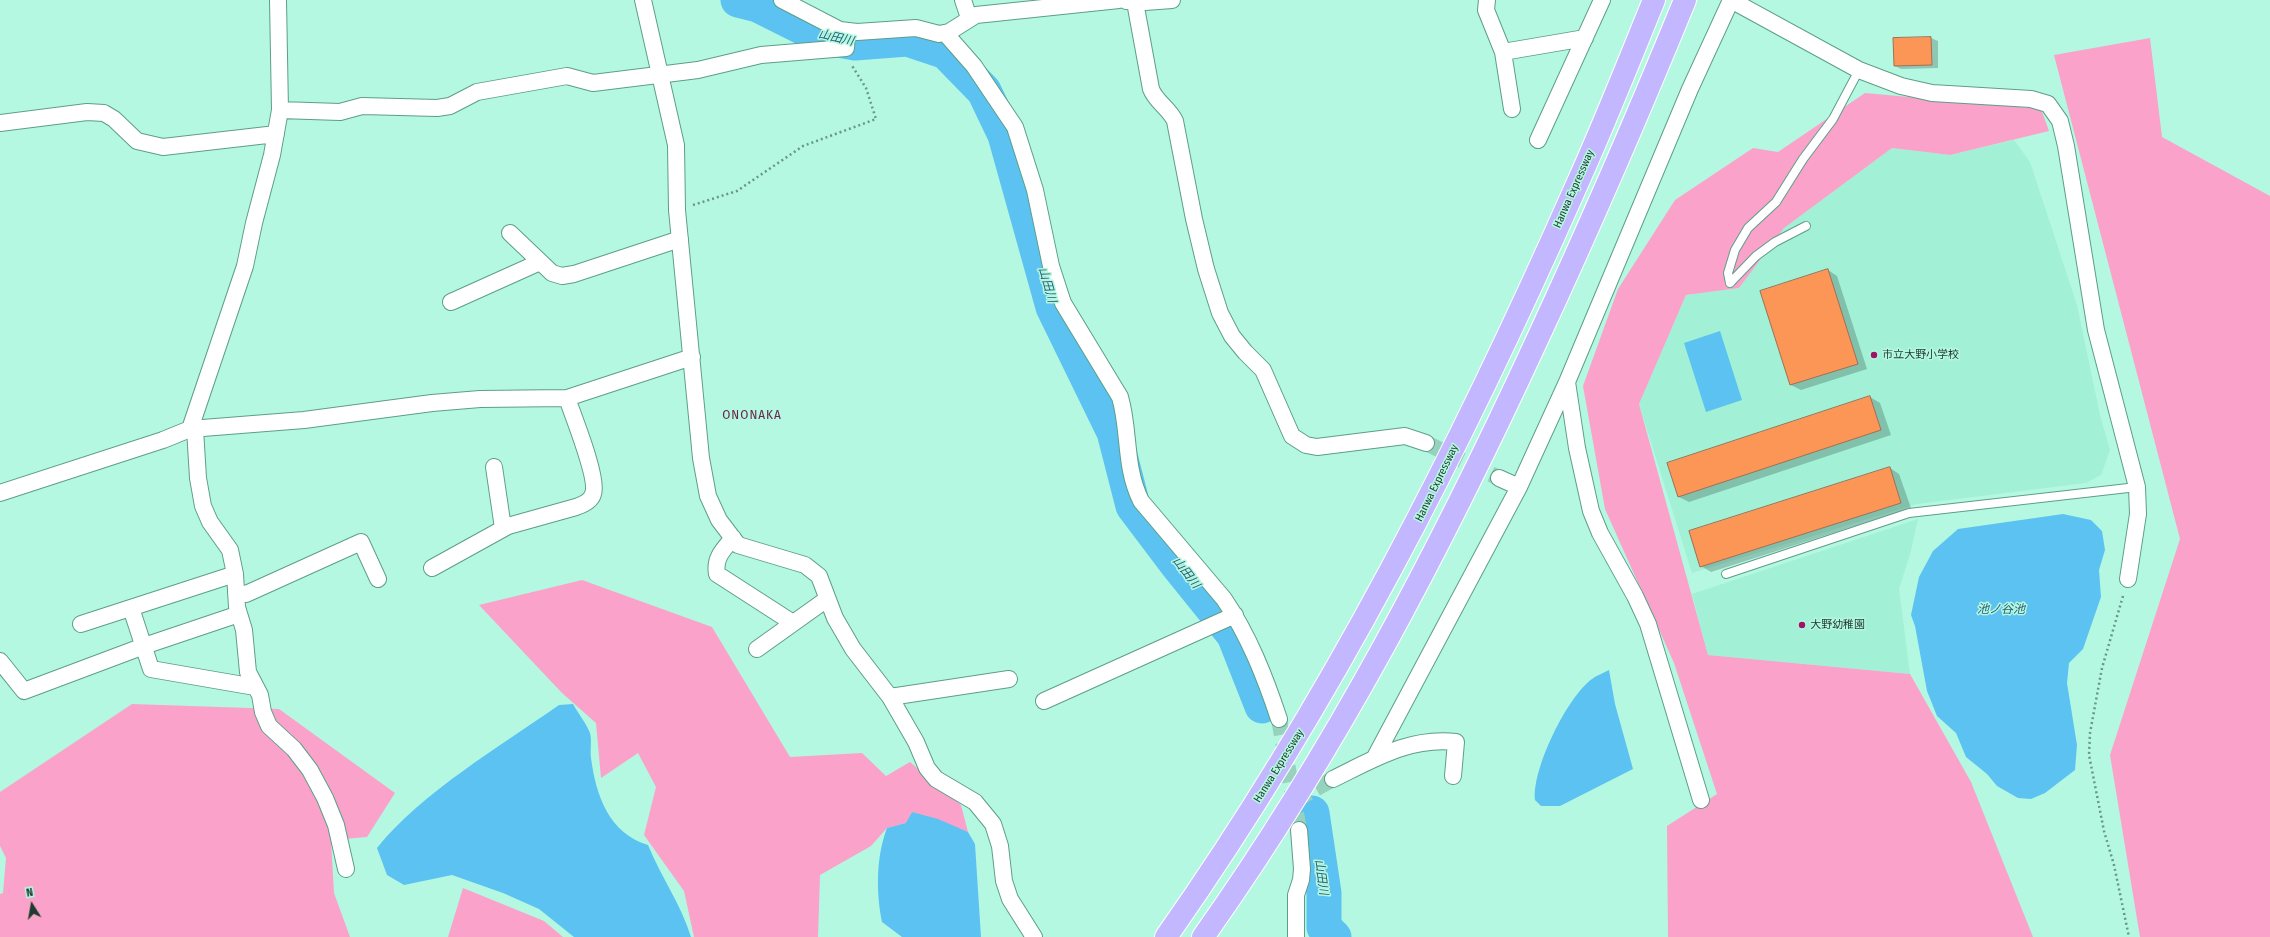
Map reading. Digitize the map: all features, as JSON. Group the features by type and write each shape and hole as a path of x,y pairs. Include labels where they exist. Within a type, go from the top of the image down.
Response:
{"highway":[{"name":"Hanwa Expressway","path":"1166,937 1256,804 1315,708 1423,512 1513,325 1576,186 1654,0"},
{"path":"1203,937 1282,820 1341,723 1449,526 1604,193 1685,0"}],"street":[{"path":"278,0 280,110 276,134 245,266 192,429 203,506 210,522 230,550 235,574 239,614 244,630 248,672 260,695 263,712 269,726 294,749 306,765 325,798 336,825 346,869"},
{"path":"643,0 676,145 677,210 701,458 708,496 719,520 738,545 805,565 819,576 835,618 853,649 890,697 916,742 928,768 936,779 975,802 993,824 1000,846 1004,881 1010,899 1034,937"},
{"path":"782,0 831,26 846,31 916,28 945,34 974,66 1015,127 1035,190 1052,266 1063,303 1120,397 1125,414 1130,469 1138,495 1180,550 1224,599 1235,615 1243,628 1280,719"},
{"path":"963,0 969,18"},
{"path":"945,34 976,15 1117,1 1172,0"},
{"path":"1487,0 1486,10 1503,52 1512,109"},
{"path":"1538,140 1602,0"},
{"path":"1374,759 1519,487 1567,382 1687,96 1731,0 1859,70 1901,86 1932,93 2031,98 2048,104 2055,112 2060,121 2066,146 2096,330 2137,487 2138,514 2128,579"},
{"path":"1117,1 1154,96 1166,108 1175,121 1194,219 1206,269 1220,313 1232,336 1263,370 1292,436 1306,445 1317,447 1405,436 1426,443"},
{"path":"280,110 340,112 362,106 437,108 450,106 477,92 567,76 593,83 660,76 761,55 846,48 846,31"},
{"path":"1503,52 1584,38"},
{"path":"0,123 87,112 104,112 114,119 137,141 163,148 276,134"},
{"path":"510,233 552,273 562,276 574,274 680,239"},
{"path":"451,302 540,262"},
{"path":"0,493 156,443 192,429 304,420 480,399 567,398 692,357"},
{"path":"1567,382 1577,448 1591,512 1648,624 1701,800"},
{"path":"432,568 503,528 576,507 585,503 593,495 594,485 591,469 567,398"},
{"path":"494,466 503,528"},
{"path":"1499,478 1519,487"},
{"path":"733,538 717,558 715,566 717,574 793,623"},
{"path":"236,593 246,594 361,542 378,579"},
{"path":"81,624 235,574"},
{"path":"757,649 827,599"},
{"path":"131,608 151,669 255,687"},
{"path":"0,661 24,690 144,646 239,614"},
{"path":"1044,701 1235,615"},
{"path":"890,697 1009,679"},
{"path":"1333,779 1374,759 1422,742 1435,740 1456,742 1453,776"},
{"path":"1296,937 1296,894 1301,880 1302,870 1299,830"}],"lane":[{"path":"1806,226 1774,242 1756,256 1730,283 1728,273 1735,250 1748,228 1776,202 1803,159 1833,119 1859,70"},
{"path":"1726,574 1909,513 2137,487"}],"path":[{"path":"677,210 737,191 803,146 876,119 866,88 848,60 846,48"},
{"path":"2128,579 2102,668 2090,732 2089,755 2104,831 2114,864 2129,937"}],"shaded area":[{"path":"2150,38 2162,137 2270,196 2270,937 2140,937 2110,755 2180,539 2054,55"},
{"path":"1865,93 2041,109 2049,131 1950,155 1892,148 1784,228 1739,288 1686,295 1639,404 1708,655 1910,674 1971,782 2033,937 1668,937 1667,826 1717,794 1674,663 1605,509 1583,386 1618,289 1675,200 1753,148 1778,152"},
{"name":"市立大野小学校","path":"2014,140 2030,162 2077,305 2100,415 2110,450 2101,475 2086,483 1917,504 1692,573 1639,404 1686,295 1739,288 1784,228 1892,148 1950,155"},
{"name":"大野幼稚園","path":"1918,519 1911,551 1899,589 1910,674 1708,655 1692,594"},
{"path":"582,580 712,627 790,757 862,753 886,776 910,762 961,805 968,832 912,812 907,823 887,828 871,846 820,875 818,937 694,937 684,891 644,835 656,787 638,753 601,778 596,723 562,693 479,605"},
{"path":"132,704 279,709 395,793 367,837 331,840 334,893 350,937 0,937 0,894 3,893 6,858 0,846 0,792"},
{"path":"463,888 544,921 563,937 448,937"}],"water":[{"path":"1720,331 1742,400 1706,412 1684,343"},
{"name":"池ノ谷池","path":"2063,514 2091,520 2102,531 2105,550 2099,570 2101,597 2083,649 2069,663 2067,683 2077,745 2075,770 2045,793 2031,799 2018,798 1997,786 1987,774 1966,757 1956,733 1937,716 1927,691 1915,626 1911,615 1919,577 1933,551 1958,529"},
{"path":"1609,670 1615,704 1633,769 1560,806 1541,806 1535,800 1539,771 1545,753 1562,717 1582,688 1594,678"},
{"path":"573,704 590,733 593,772 601,799 607,811 623,832 648,845 682,913 691,937 574,937 539,909 503,893 452,875 404,885 387,875 377,848 395,827 439,789 488,753 559,705"},
{"path":"912,812 938,819 968,832 975,844 981,937 902,937 882,922 878,875 883,839 887,828 906,823"}],"building":[{"path":"1931,37 1932,65 1894,66 1893,38"},
{"path":"1828,269 1858,364 1790,385 1760,291"},
{"path":"1870,396 1881,430 1678,497 1667,463"},
{"path":"1890,467 1901,503 1700,567 1689,531"}],"waterway":[{"name":"山田川","path":"738,0 758,5 822,37 855,43 907,39 946,52 984,91 1005,135 1053,307 1114,432 1133,506 1176,563 1234,635 1262,706"},
{"name":"山田川","path":"1312,813 1324,893 1324,927 1334,937"}],"tunnel":[{"path":"1426,443 1499,478"},
{"path":"1279,719 1299,830"},
{"path":"1295,800 1333,779"}],"place":[{"name":"市立大野小学校","path":"1874,355"},
{"name":"大野幼稚園","path":"1802,625"}],"district":[{"name":"ONONAKA","path":"752,415"}]}
